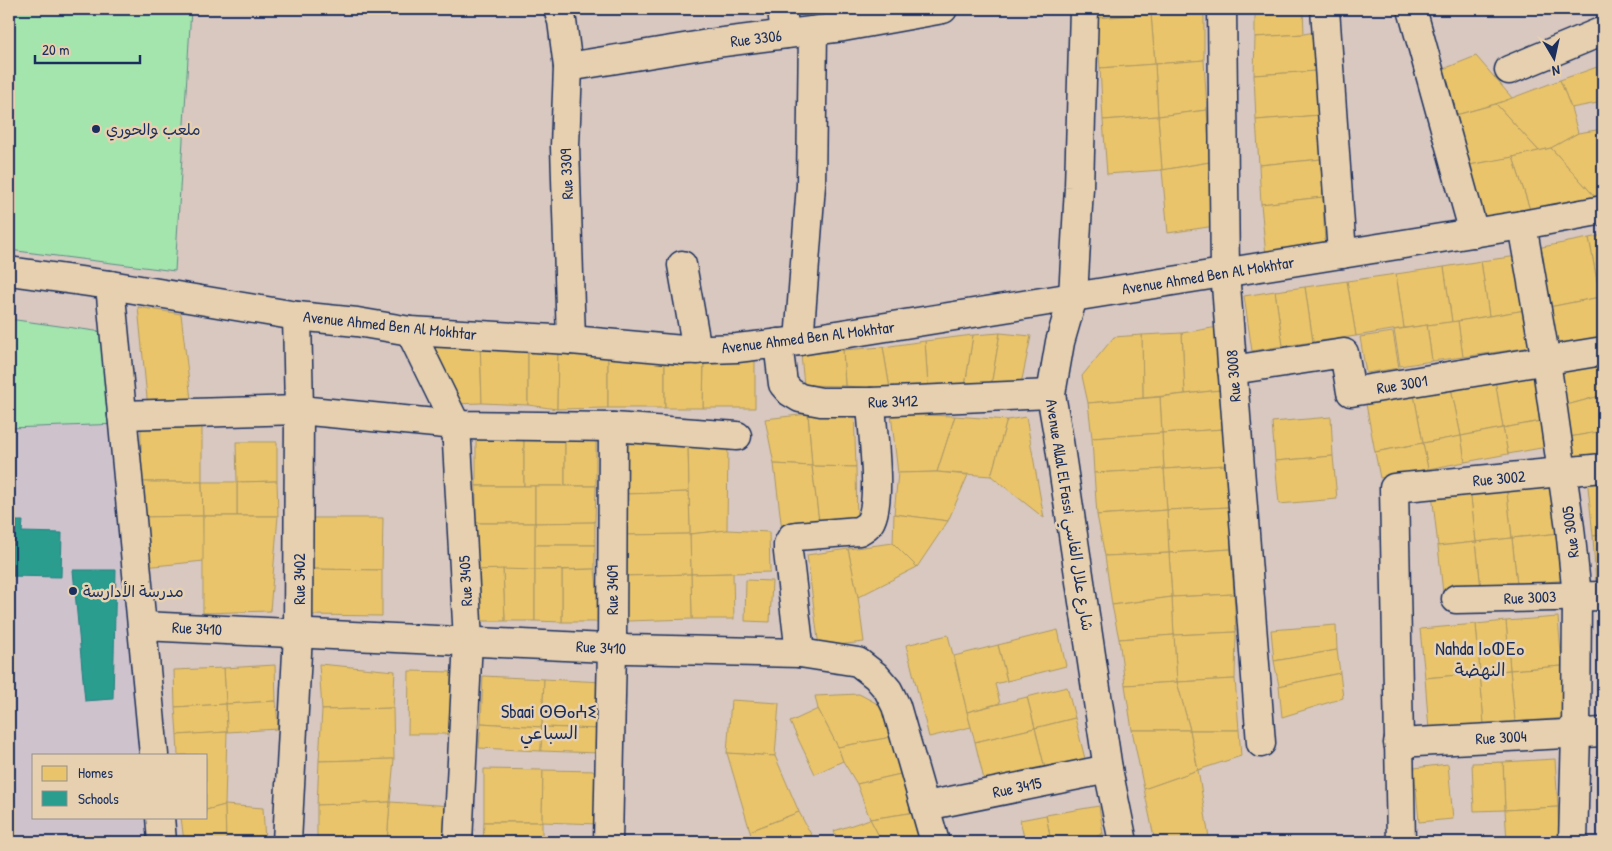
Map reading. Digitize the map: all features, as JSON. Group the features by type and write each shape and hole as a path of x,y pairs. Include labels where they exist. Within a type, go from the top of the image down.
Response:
{"street":[{"name":"Rue 3309","path":"558,9 562,21 568,67 565,146 572,340"},
{"name":"Rue 3306","path":"568,67 708,44 784,22 814,31 842,18 943,9"},
{"name":"Avenue Allal El Fassi شارع علال الفاسي","path":"1084,9 1079,187 1073,297 1060,342 1051,394 1108,769 1123,842"},
{"name":"Rue 3008","path":"1222,9 1225,272 1261,743"},
{"path":"1325,9 1342,254"},
{"path":"1412,9 1474,233"},
{"name":"Rue 3412","path":"814,31 811,185 783,384 790,392 800,398 821,402 871,402 1051,394"},
{"path":"1509,70 1603,31"},
{"name":"Avenue Ahmed Ben Al Mokhtar","path":"9,271 110,285 297,316 357,322 410,331 572,340 697,350 789,342 1474,233 1603,210"},
{"name":"Rue 3005","path":"1522,225 1546,361 1570,528 1590,596 1576,733 1573,842"},
{"path":"682,265 697,350"},
{"path":"110,285 154,754"},
{"name":"Rue 3402","path":"287,842 298,634 299,410 297,316"},
{"name":"Rue 3405","path":"410,331 456,425 468,640 458,842"},
{"name":"Rue 3001","path":"1232,370 1344,353 1351,392 1603,351"},
{"path":"800,653 788,544 792,537 859,530 866,527 871,521 876,491 871,402"},
{"path":"122,414 299,410 456,425 613,427 737,436"},
{"name":"Rue 3409","path":"608,842 612,648 613,427"},
{"name":"Rue 3002","path":"1398,743 1394,488 1603,468"},
{"name":"Rue 3003","path":"1456,600 1590,596"},
{"name":"Rue 3410","path":"143,626 612,648 800,653 858,662 876,676 888,690 896,706 935,842"},
{"name":"Rue 3004","path":"1398,743 1603,732"},
{"path":"1398,743 1400,842"},
{"name":"Rue 3415","path":"926,806 1108,769"},
{"path":"160,818 162,842"}],"shaded area":[{"name":"مدرسة الأدارسة","path":"120,424 156,754 32,754 32,818 163,818 166,842 9,842 9,428"}],"green space":[{"name":"ملعب والحوري","path":"9,9 191,9 175,271 9,250"},
{"path":"9,319 117,334 120,424 9,428"}],"building: Homes":[{"path":"1096,9 1151,9 1151,14 1096,18"},
{"path":"1151,9 1204,9 1204,12 1151,14"},
{"path":"1255,9 1303,9 1304,34 1255,37"},
{"path":"1204,12 1204,60 1155,64 1151,14"},
{"path":"1151,14 1155,64 1100,68 1096,18"},
{"path":"1320,31 1317,71 1254,75 1255,37 1304,34"},
{"path":"1476,56 1513,99 1456,115 1441,70"},
{"path":"1204,60 1207,110 1158,116 1155,64"},
{"path":"1155,64 1158,116 1103,120 1100,68"},
{"path":"1603,65 1603,102 1571,108 1560,80"},
{"path":"1317,71 1320,115 1256,120 1254,75"},
{"path":"1560,80 1578,133 1551,148 1539,151 1496,104"},
{"path":"1496,104 1539,151 1464,166 1456,115"},
{"path":"1207,110 1210,162 1162,170 1158,116"},
{"path":"1320,115 1322,159 1259,165 1256,120"},
{"path":"1158,116 1162,170 1107,174 1103,120"},
{"path":"1603,129 1603,198 1597,199 1551,148 1578,133"},
{"path":"1551,148 1597,199 1530,210 1513,157"},
{"path":"1513,157 1530,210 1480,219 1464,166"},
{"path":"1322,159 1323,197 1261,204 1259,165"},
{"path":"1210,162 1215,226 1168,233 1162,170"},
{"path":"1323,197 1325,247 1266,256 1261,204"},
{"path":"1603,235 1603,296 1600,297 1589,238"},
{"path":"1589,238 1600,297 1544,308 1532,249"},
{"path":"1518,256 1526,310 1489,316 1481,261"},
{"path":"1481,261 1489,316 1452,322 1444,267"},
{"path":"1444,267 1452,322 1404,328 1396,274"},
{"path":"1396,274 1404,328 1356,336 1347,281"},
{"path":"1347,281 1356,336 1313,342 1305,287"},
{"path":"1305,287 1313,342 1283,346 1275,291"},
{"path":"1275,291 1283,346 1252,351 1244,296"},
{"path":"1600,297 1603,313 1603,341 1552,350 1544,308"},
{"path":"138,307 181,314 192,408 148,408"},
{"path":"1526,310 1532,347 1463,357 1458,321"},
{"path":"1458,321 1463,357 1432,361 1427,325"},
{"path":"1427,325 1432,361 1400,366 1394,330"},
{"path":"1218,327 1220,390 1185,394 1182,333"},
{"path":"1393,332 1399,368 1366,373 1360,337"},
{"path":"1000,333 991,386 965,386 973,335"},
{"path":"1000,333 1031,336 1020,389 991,386"},
{"path":"1182,333 1185,394 1143,398 1142,335"},
{"path":"973,335 965,386 928,387 925,341"},
{"path":"1142,335 1143,398 1088,403 1082,376 1114,337"},
{"path":"480,340 482,403 453,404 430,344"},
{"path":"480,340 528,346 528,405 482,403"},
{"path":"925,341 928,387 890,389 883,347"},
{"path":"528,346 558,350 557,409 528,405"},
{"path":"883,347 890,389 845,386 843,350"},
{"path":"558,350 608,355 608,408 557,409"},
{"path":"843,350 845,386 804,385 801,355"},
{"path":"608,355 665,356 665,408 608,408"},
{"path":"704,355 755,355 755,408 703,408"},
{"path":"704,355 703,408 665,408 665,356"},
{"path":"1597,361 1600,396 1563,406 1557,367"},
{"path":"1597,361 1603,361 1603,396 1600,396"},
{"path":"1538,372 1547,420 1503,428 1495,380"},
{"path":"1495,380 1503,428 1461,436 1451,388"},
{"path":"1451,388 1461,436 1423,443 1414,395"},
{"path":"1220,390 1224,429 1162,433 1160,397"},
{"path":"1414,395 1423,443 1375,452 1366,404"},
{"path":"1603,396 1603,431 1564,438 1563,406"},
{"path":"1160,397 1162,433 1092,438 1088,403"},
{"path":"854,410 856,467 812,466 808,414"},
{"path":"808,414 812,466 774,464 765,419"},
{"path":"891,414 955,416 937,472 898,473"},
{"path":"955,416 1007,420 991,476 937,472"},
{"path":"1026,417 1044,518 991,476 1007,420"},
{"path":"1331,417 1333,456 1275,461 1272,422"},
{"path":"1547,420 1552,446 1508,454 1503,428"},
{"path":"202,426 202,482 141,482 141,427"},
{"path":"1503,428 1508,454 1465,462 1461,436"},
{"path":"1224,429 1226,465 1164,469 1162,433"},
{"path":"1603,431 1603,458 1567,461 1564,438"},
{"path":"1162,433 1164,469 1094,473 1092,438"},
{"path":"476,435 524,435 524,486 476,486"},
{"path":"524,435 565,435 565,486 524,486"},
{"path":"565,435 596,435 596,486 565,486"},
{"path":"1461,436 1465,462 1428,469 1423,443"},
{"path":"236,442 277,442 277,481 237,482"},
{"path":"688,442 689,492 623,494 622,444"},
{"path":"688,442 728,445 727,530 690,534"},
{"path":"1423,443 1428,469 1380,478 1375,452"},
{"path":"1333,456 1337,499 1279,504 1275,461"},
{"path":"774,464 812,466 820,529 782,530"},
{"path":"1226,465 1229,507 1167,510 1164,469"},
{"path":"812,466 856,467 857,526 820,529"},
{"path":"1164,469 1167,510 1097,515 1094,473"},
{"path":"937,472 968,475 948,521 894,514 898,473"},
{"path":"1603,476 1603,535 1593,536 1587,477"},
{"path":"1555,480 1561,533 1512,538 1506,485"},
{"path":"277,481 278,516 237,516 237,482"},
{"path":"141,482 202,482 203,516 141,517"},
{"path":"202,482 237,482 237,516 203,516"},
{"path":"1506,485 1512,538 1476,542 1470,489"},
{"path":"476,486 535,486 535,523 476,523"},
{"path":"535,486 596,486 595,522 535,523"},
{"path":"1470,489 1476,542 1438,546 1432,493"},
{"path":"689,492 690,534 624,535 623,494"},
{"path":"1229,507 1231,549 1169,553 1167,510"},
{"path":"1167,510 1169,553 1105,556 1097,515"},
{"path":"894,514 948,521 917,567 893,543"},
{"path":"203,516 204,561 144,567 141,517"},
{"path":"203,516 278,516 270,611 203,613"},
{"path":"311,518 383,518 382,570 310,569"},
{"path":"595,522 595,545 535,545 535,523"},
{"path":"476,523 535,523 535,570 476,570"},
{"path":"727,530 769,532 770,572 691,574 690,534"},
{"path":"1561,533 1566,580 1517,585 1512,538"},
{"path":"690,534 691,574 625,576 624,535"},
{"path":"1603,535 1603,585 1596,586 1593,536"},
{"path":"1512,538 1517,585 1481,589 1476,542"},
{"path":"1476,542 1481,589 1443,593 1438,546"},
{"path":"893,543 917,567 858,597 848,549"},
{"path":"535,545 595,545 595,569 535,570"},
{"path":"848,549 858,597 864,642 819,647 807,555"},
{"path":"1231,549 1234,594 1172,597 1169,553"},
{"path":"1169,553 1172,597 1112,605 1105,556"},
{"path":"310,569 382,570 382,616 309,615"},
{"path":"503,569 535,570 535,621 505,621"},
{"path":"503,569 505,621 476,621 476,570"},
{"path":"595,569 600,622 562,622 562,570"},
{"path":"535,570 562,570 562,622 535,621"},
{"path":"733,573 734,619 692,619 691,574"},
{"path":"691,574 692,619 626,621 625,576"},
{"path":"746,580 772,581 770,622 745,621"},
{"path":"1234,594 1236,632 1174,635 1172,597"},
{"path":"1172,597 1174,635 1119,639 1112,605"},
{"path":"1558,617 1562,666 1510,670 1506,621"},
{"path":"1506,621 1510,670 1480,673 1476,624"},
{"path":"1476,624 1480,673 1425,678 1420,629"},
{"path":"1336,625 1337,650 1274,661 1271,630"},
{"path":"1058,630 1066,666 1007,681 998,645"},
{"path":"1236,632 1235,679 1177,682 1174,635"},
{"path":"948,635 971,727 929,737 906,645"},
{"path":"1174,635 1177,682 1125,685 1119,639"},
{"path":"998,645 1007,681 995,684 1000,703 967,712 954,656"},
{"path":"1337,650 1340,673 1279,686 1274,661"},
{"path":"319,664 395,671 393,708 322,710"},
{"path":"275,665 276,701 226,704 224,668"},
{"path":"1562,666 1566,718 1515,722 1510,670"},
{"path":"224,668 226,704 175,707 174,670"},
{"path":"1510,670 1515,722 1484,725 1480,673"},
{"path":"409,671 451,672 451,734 408,734"},
{"path":"1340,673 1343,698 1282,717 1279,686"},
{"path":"1480,673 1484,725 1429,730 1425,678"},
{"path":"483,676 544,679 542,727 481,723"},
{"path":"544,679 602,682 600,729 542,727"},
{"path":"1235,679 1239,730 1190,730 1177,682"},
{"path":"1177,682 1190,730 1132,730 1125,685"},
{"path":"1067,687 1075,718 1035,728 1027,697"},
{"path":"859,694 891,711 897,736 838,747 818,709 815,696"},
{"path":"1027,697 1035,728 975,742 967,712"},
{"path":"731,700 779,703 775,756 727,753"},
{"path":"276,701 278,729 227,732 226,704"},
{"path":"226,704 227,732 177,735 175,707"},
{"path":"393,708 394,759 319,761 322,710"},
{"path":"818,709 838,747 843,761 815,774 790,722"},
{"path":"1075,718 1085,759 1045,769 1035,728"},
{"path":"481,723 542,727 541,751 479,748"},
{"path":"542,727 600,729 599,753 541,751"},
{"path":"1035,728 1045,769 985,784 975,742"},
{"path":"1132,730 1190,730 1198,770 1144,789"},
{"path":"1190,730 1239,730 1241,756 1198,770"},
{"path":"227,732 225,805 208,809 208,754 178,754 177,735"},
{"path":"897,736 905,773 857,784 843,761 838,747"},
{"path":"727,753 775,756 799,812 750,831"},
{"path":"394,759 390,802 317,805 319,761"},
{"path":"1555,759 1558,807 1505,810 1503,762"},
{"path":"1503,762 1505,810 1474,811 1472,763"},
{"path":"1448,764 1453,819 1419,822 1414,768"},
{"path":"484,769 543,770 542,822 484,822"},
{"path":"543,770 598,771 598,824 542,822"},
{"path":"1198,770 1209,838 1181,842 1155,842 1144,789"},
{"path":"905,773 916,812 870,819 857,784"},
{"path":"390,802 453,806 451,842 387,842"},
{"path":"390,802 387,842 317,842 317,805"},
{"path":"225,805 226,842 184,842 181,818 208,818 208,809"},
{"path":"225,805 263,808 265,842 226,842"},
{"path":"1099,806 1103,833 1087,842 1051,842 1046,815"},
{"path":"1558,807 1559,842 1507,842 1505,810"},
{"path":"799,812 814,840 808,842 752,842 750,831"},
{"path":"916,812 924,842 882,842 870,819"},
{"path":"1046,815 1051,842 1025,842 1020,820"},
{"path":"870,819 882,842 838,842 834,831"},
{"path":"484,822 542,822 542,842 483,842"},
{"path":"1103,833 1105,842 1087,842"},
{"path":"1209,838 1209,842 1181,842"}],"building: Schools":[{"path":"9,521 23,521 22,532 62,533 61,577 9,576"},
{"path":"73,570 116,570 113,699 85,701"}],"place":[{"name":"ملعب والحوري","path":"96,129"},
{"name":"مدرسة الأدارسة","path":"73,591"}],"district":[{"name":"Nahda ⵏⴰⵀⴹⴰ النهضة","path":"1480,658"},
{"name":"Sbaai ⵙⴱⴰⵄⵉ السباعي","path":"549,721"}]}
